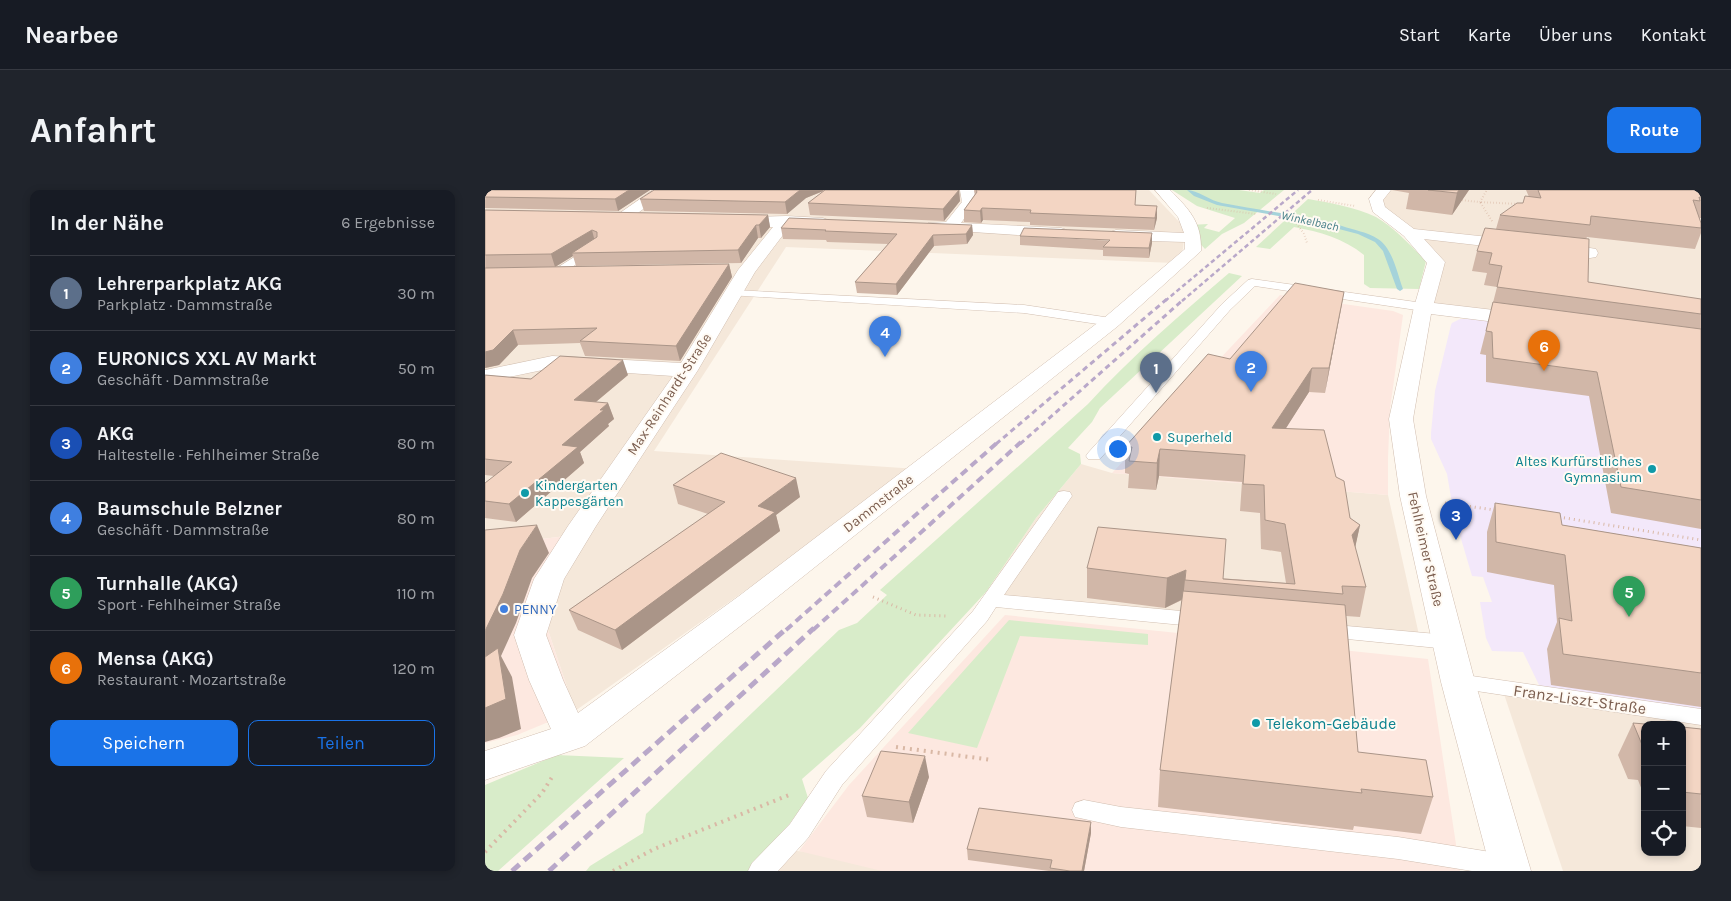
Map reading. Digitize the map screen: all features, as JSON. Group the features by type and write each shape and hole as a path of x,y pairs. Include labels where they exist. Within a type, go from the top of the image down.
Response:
{"street":[{"path":"951,227 969,202 967,190"},
{"path":"1099,234 1195,238 1192,228 1180,209 1162,190"},
{"path":"1378,209 1377,199 1383,190"},
{"path":"622,218 658,193"},
{"name":"Fehlheimer Straße","path":"1378,209 1410,233 1436,262 1423,307 1401,419 1413,496 1458,682 1510,868"},
{"path":"603,217 651,218"},
{"path":"720,220 794,217 842,223"},
{"name":"Max-Reinhardt-Straße","path":"572,736 546,680 530,635 549,579 582,526 687,370 736,278 794,217"},
{"path":"921,226 1080,234"},
{"path":"1410,233 1590,253"},
{"name":"Dammstraße","path":"485,766 572,736 742,609 1111,322 1193,251 1195,238"},
{"path":"538,274 585,272"},
{"path":"1423,307 1546,322"},
{"path":"485,376 552,362 687,370"}],"lane":[{"path":"556,273 595,247"},
{"path":"736,278 1024,309 1111,322"},
{"path":"1094,456 1226,307 1252,282 1423,307"},
{"path":"761,871 799,831 834,778 992,600 1032,539 1064,496"},
{"path":"992,600 1220,621"},
{"path":"1309,629 1449,642"},
{"name":"Franz-Liszt-Straße","path":"1458,682 1701,716"},
{"path":"1084,810 1121,817 1398,848 1510,868"}],"path":[{"path":"1249,190 1276,194"},
{"path":"1480,202 1487,190"},
{"path":"1318,200 1378,209"},
{"path":"1460,200 1522,204"},
{"path":"1480,202 1492,221 1489,241"},
{"path":"1208,208 1256,214"},
{"path":"1295,221 1303,232 1307,243"},
{"path":"1452,504 1500,511"},
{"path":"1556,516 1701,540"},
{"path":"873,597 916,615"},
{"path":"485,852 542,793 569,748 572,736"},
{"path":"934,752 992,760"},
{"path":"613,871 654,849 791,794"}],"shaded area":[{"path":"485,190 1149,190 1185,228 1183,249 1174,263 786,247 654,451 917,469 575,711 548,630 574,535 485,546"},
{"path":"1384,190 1693,190 1701,197 1701,343 1426,306 1435,262 1374,209"},
{"path":"1280,295 1393,311 1403,315 1390,409 1388,495 1112,473"},
{"name":"Altes Kurfürstliches Gymnasium","path":"1460,319 1473,319 1701,351 1701,712 1552,693 1539,685 1523,652 1492,651 1486,638 1480,602 1492,602 1483,577 1472,576 1454,515 1447,474 1431,439 1435,391 1451,325"},
{"path":"1081,464 1112,473 1388,495 1419,635 1023,598 986,592 1036,518"},
{"path":"574,535 548,630 575,711 517,735 485,743 485,546"},
{"path":"1005,615 1428,659 1460,871 882,871 799,851 849,785"},
{"path":"1504,694 1701,720 1701,871 1563,871"},
{"path":"784,832 796,851 916,857 956,871 756,871"}],"green space":[{"path":"1172,190 1239,190 1260,193 1264,190 1284,190 1244,223 1222,234 1205,249 1195,238 1190,225 1208,224 1204,228 1219,232 1235,218 1197,206"},
{"path":"1308,199 1360,211 1376,217 1390,226 1426,261 1419,289 1370,288 1364,284 1364,255 1348,244 1331,236 1313,231 1294,227 1270,249 1256,247"},
{"path":"1229,273 1242,276 1100,408 1092,422 1068,448 1080,454 1081,464 1036,518 986,592 860,728 802,779 808,798 756,871 586,871 590,866 643,833 646,814 839,630 857,623 887,595 880,590 1088,404 1174,320"},
{"path":"1009,620 1148,634 1148,645 1020,636 977,748 908,733"},
{"path":"557,755 624,758 498,871 485,871 485,785"}],"building":[{"path":"485,190 629,190 615,199 485,197"},
{"path":"654,190 800,190 785,202 640,199"},
{"path":"825,190 959,190 943,209 808,203"},
{"path":"976,190 1136,190 1135,205 1157,206 1155,218 1030,213 1031,210 982,208 980,211 964,210 977,192"},
{"path":"1428,190 1459,190 1457,193"},
{"path":"1538,190 1701,190 1700,201 1693,200 1701,228 1591,216 1590,225 1500,215 1517,203 1523,203 1525,196 1541,198"},
{"path":"485,210 768,215 759,225 756,225 738,250 572,253 597,237 597,232 592,230 551,254 485,255"},
{"path":"789,218 972,225 966,234 933,235 896,284 855,282 897,234 781,228"},
{"path":"1024,228 1152,233 1149,248 1103,247 1110,240 1020,236"},
{"path":"1485,228 1589,239 1588,282 1701,299 1701,314 1497,287 1502,266 1489,264 1492,253 1477,251"},
{"path":"729,264 676,346 580,341 597,328 513,330 493,350 485,352 485,268"},
{"path":"1295,283 1344,292 1329,368 1312,368 1272,428 1324,430 1336,477 1344,481 1350,518 1360,525 1352,535 1366,587 1342,586 1343,594 1185,580 1186,570 1167,578 1087,568 1098,527 1226,539 1223,579 1295,584 1285,524 1265,520 1264,485 1243,484 1245,455 1160,449 1157,463 1129,461 1132,447 1125,447 1208,354 1230,359"},
{"path":"1493,302 1701,329 1701,500 1621,487 1597,372 1493,358 1492,332 1486,331"},
{"path":"560,356 623,360 574,400 608,403 600,410 604,410 562,445 578,447 509,504 485,501 485,483 512,462 485,459 485,375 531,379"},
{"path":"721,453 796,478 758,506 775,512 615,630 569,610 725,502 673,485"},
{"path":"1495,503 1560,513 1562,525 1701,548 1701,673 1563,654 1559,618 1572,621 1565,555 1496,542"},
{"path":"537,525 520,550 503,594 485,631 485,530"},
{"name":"Telekom-Gebäude","path":"1183,591 1345,605 1358,752 1426,760 1433,797 1361,789 1362,793 1160,770"},
{"path":"498,648 506,699 485,708 485,657"},
{"path":"1633,723 1641,724 1641,742"},
{"path":"1686,727 1701,729 1701,794 1686,792"},
{"path":"881,751 925,756 909,802 862,796"},
{"path":"979,808 1091,822 1082,871 1050,868 1052,860 967,849"}],"waterway":[{"name":"Winkelbach","path":"1190,190 1196,195 1219,204 1313,220 1360,233 1377,241 1386,251 1400,289"}],"railway":[{"path":"1165,301 1298,190"},
{"path":"1182,301 1312,190"},
{"path":"996,444 1167,299"},
{"path":"1020,444 1184,299"},
{"path":"786,630 998,442"},
{"path":"813,630 1021,442"},
{"path":"512,871 787,628"},
{"path":"549,871 814,628"}],"place":[{"name":"Baumschule Belzner","path":"885,357"},
{"name":"Mensa (AKG)","path":"1544,371"},
{"name":"EURONICS XXL AV Markt","path":"1251,392"},
{"name":"Lehrerparkplatz AKG","path":"1156,393"},
{"name":"Superheld","path":"1157,437"},
{"name":"Altes Kurfürstliches Gymnasium","path":"1652,469"},
{"name":"Kindergarten Kappesgärten","path":"525,493"},
{"name":"AKG","path":"1456,540"},
{"name":"PENNY","path":"504,609"},
{"name":"Turnhalle (AKG)","path":"1629,617"},
{"name":"Telekom-Gebäude","path":"1256,723"}]}
